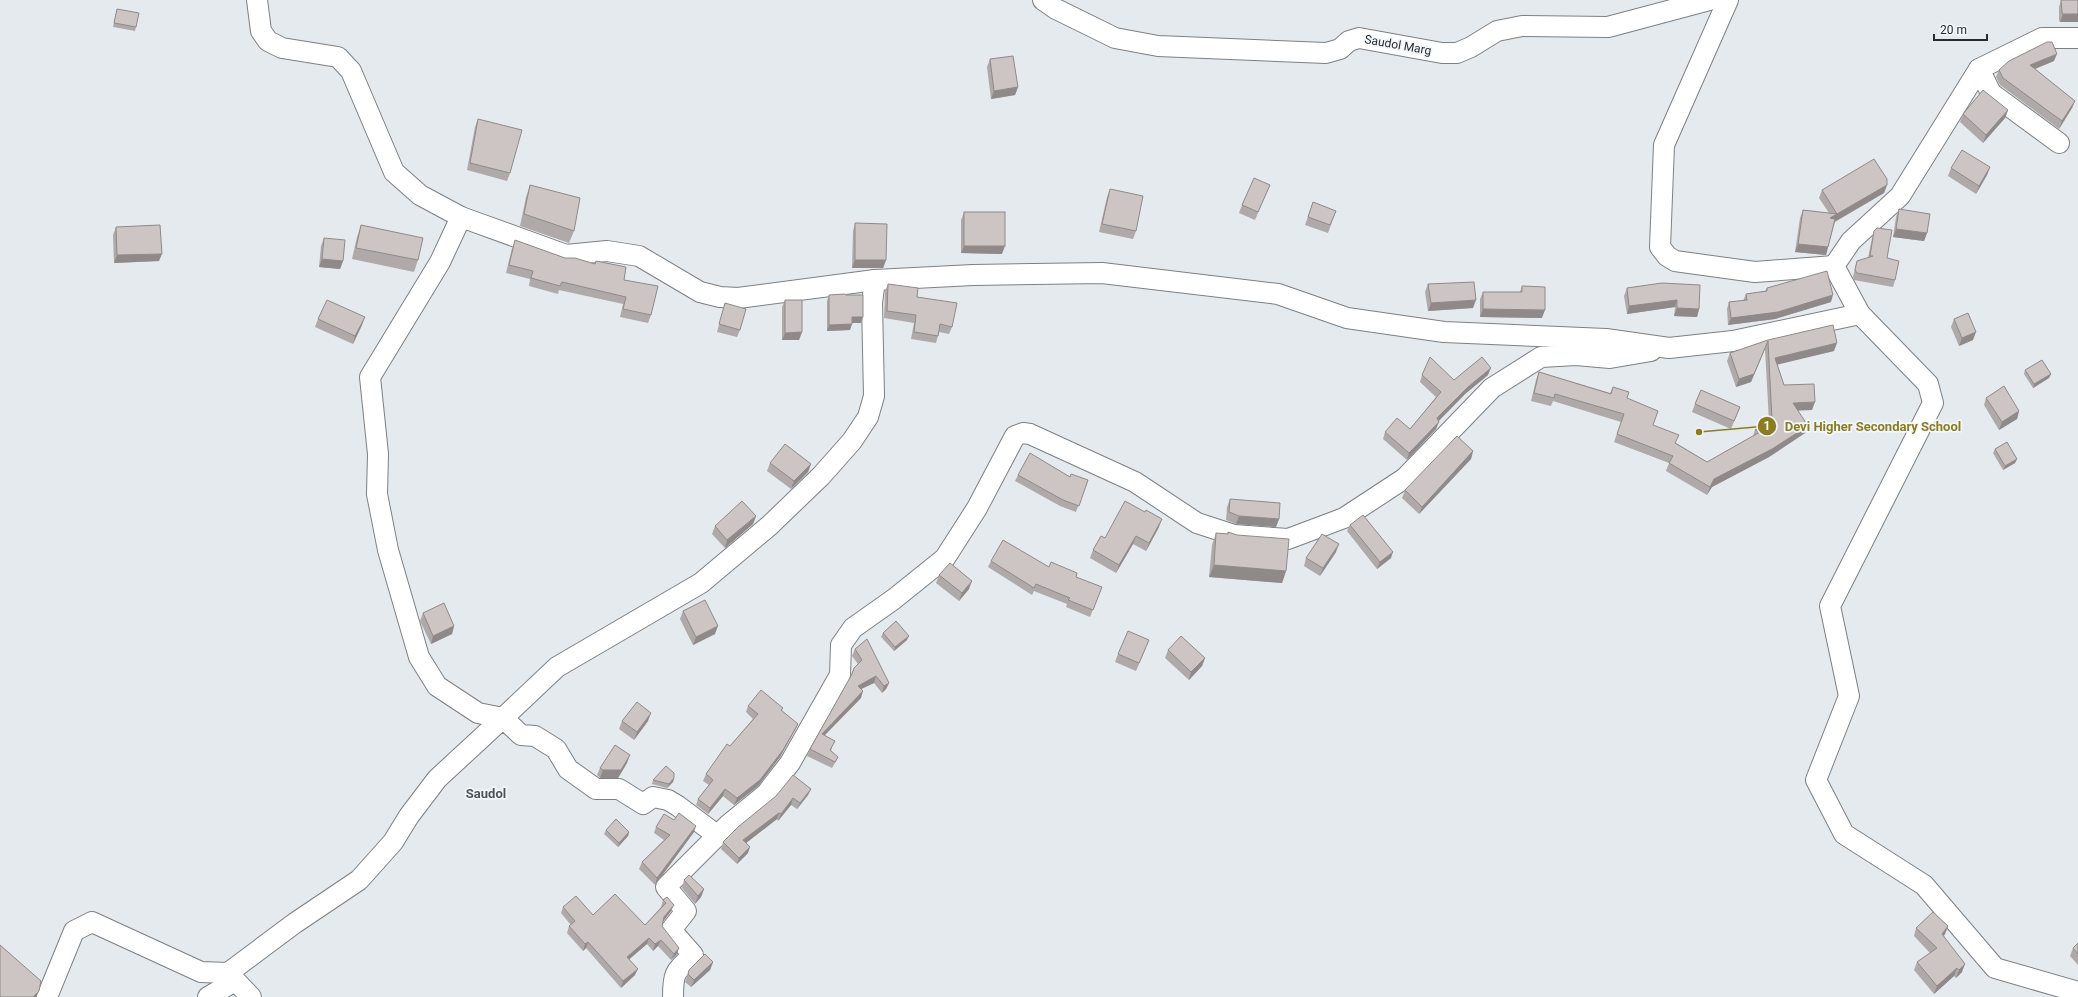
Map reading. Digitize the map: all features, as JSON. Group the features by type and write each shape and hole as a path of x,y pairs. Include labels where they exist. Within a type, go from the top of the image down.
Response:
{"street":[{"path":"258,0 261,31 268,40 282,48 338,57 351,72 394,172 420,195 461,217 566,255 607,251 639,256 700,292 720,297 738,298 875,280 973,275 1102,272 1278,294 1347,318 1444,332 1606,339 1669,348"},
{"name":"Saudol Marg","path":"1043,0 1056,9 1115,38 1158,46 1326,53 1340,49 1349,41 1359,38 1442,53 1457,53 1471,48 1497,31 1522,26 1608,27 1709,0"},
{"path":"1728,0 1664,145 1660,247 1667,256 1675,261 1755,272 1834,266"},
{"path":"1834,266 1851,241 1900,196 1979,69 2042,38 2078,38"},
{"path":"1979,69 1991,93 2058,143"},
{"path":"461,217 440,262 370,377 378,454 377,494 388,550 418,656 437,686 478,713 503,718 521,735 535,736 556,749 568,769 596,789 619,789 643,804 654,797 668,800 718,836"},
{"path":"1834,266 1860,314 1928,384 1933,403 1830,606 1849,696 1816,780 1844,834 1924,886 1995,968 2078,992"},
{"path":"47,997 74,931 92,922 201,972 228,972 301,918 359,880 393,842 409,816 437,779 557,668 701,583 769,526 821,476 852,441 868,417 874,396 872,303 875,280"},
{"path":"673,997 673,980 676,971 693,955 671,930 686,911 666,887 718,836 766,794 790,763 840,675 841,645 853,628 894,599 945,558 977,508 1015,436 1023,433 1030,434 1135,482 1197,523 1234,535 1288,539 1344,518 1405,478 1492,388 1541,357 1576,355 1610,358 1669,348 1733,342 1860,314"},
{"path":"208,997 230,984 228,972"},
{"path":"228,972 251,997"}],"building":[{"path":"2061,0 2078,0 2078,14 2063,14"},
{"path":"117,9 139,13 136,27 114,23"},
{"path":"2047,42 2052,42 2057,54 2030,65 2075,101 2062,121 2003,78 1999,70 2009,61"},
{"path":"1013,56 1018,87 994,91 990,59"},
{"path":"1983,90 2008,110 1986,135 1963,114"},
{"path":"478,119 522,130 510,173 470,163"},
{"path":"1962,150 1990,167 1979,186 1951,168"},
{"path":"1874,159 1887,179 1887,185 1837,214 1822,190"},
{"path":"1254,178 1270,185 1258,212 1242,205"},
{"path":"530,185 580,198 574,231 524,214"},
{"path":"1110,189 1143,196 1136,231 1102,224"},
{"path":"1313,202 1336,211 1330,225 1308,217"},
{"path":"1899,209 1930,214 1927,233 1896,229"},
{"path":"1803,210 1837,214 1830,218 1835,219 1828,247 1798,244"},
{"path":"964,212 1005,212 1005,246 964,246"},
{"path":"855,223 887,224 886,260 855,260"},
{"path":"160,225 162,254 117,255 116,227"},
{"path":"361,225 423,238 418,260 356,248"},
{"path":"1877,228 1892,230 1887,258 1899,261 1895,280 1857,273 1855,270 1857,261 1873,256 1870,256 1874,231"},
{"path":"324,238 345,240 343,261 322,259"},
{"path":"515,240 565,258 575,258 595,264 596,261 626,267 624,280 658,286 651,315 623,309 626,297 562,282 560,286 531,278 533,271 509,265"},
{"path":"1827,271 1833,295 1778,312 1731,318 1729,302 1747,300 1746,294 1767,291 1767,288"},
{"path":"1474,282 1476,300 1431,303 1428,284"},
{"path":"1662,283 1700,285 1699,309 1677,308 1677,300 1629,306 1627,288"},
{"path":"888,284 918,288 917,297 957,303 952,327 940,324 938,336 914,332 916,315 887,311"},
{"path":"1522,286 1545,287 1545,310 1483,309 1483,292 1522,292"},
{"path":"829,295 863,295 863,317 852,317 852,324 829,325"},
{"path":"327,300 365,317 355,336 318,319"},
{"path":"785,300 802,300 802,332 785,333"},
{"path":"725,303 746,309 740,330 719,324"},
{"path":"1968,313 1976,332 1962,338 1954,319"},
{"path":"1833,325 1837,343 1775,358 1784,385 1814,384 1815,402 1793,403 1808,426 1772,449 1714,479 1710,487 1669,463 1673,456 1617,434 1624,414 1555,394 1554,398 1534,393 1539,372 1611,394 1613,387 1629,392 1627,398 1658,411 1653,425 1679,435 1675,443 1707,462 1760,432 1755,430 1772,420 1768,341 1754,374 1739,379 1730,353 1768,340"},
{"path":"1430,357 1454,380 1482,357 1491,368 1468,387 1437,418 1439,422 1409,453 1385,432 1397,418 1410,429 1441,392 1422,375"},
{"path":"2042,360 2051,374 2034,384 2025,370"},
{"path":"2004,386 2019,411 2002,422 1986,398"},
{"path":"1701,390 1740,407 1734,421 1695,404"},
{"path":"1457,436 1473,451 1422,507 1405,490"},
{"path":"2007,442 2017,459 2005,466 1995,449"},
{"path":"785,444 811,464 794,481 770,463"},
{"path":"1030,453 1070,477 1071,474 1088,480 1079,506 1063,500 1018,475"},
{"path":"1230,499 1280,503 1279,519 1239,516 1229,512"},
{"path":"742,501 756,516 727,540 715,526"},
{"path":"1125,501 1162,519 1149,543 1136,536 1119,565 1093,550 1101,536 1105,538"},
{"path":"1363,515 1393,552 1380,562 1350,525"},
{"path":"1228,532 1237,535 1289,539 1286,571 1214,565 1216,533 1228,534"},
{"path":"1322,534 1339,544 1323,568 1306,558"},
{"path":"1003,540 1049,567 1051,562 1077,573 1076,577 1102,587 1093,610 1068,600 1070,598 1036,584 1034,588 991,561"},
{"path":"950,563 972,581 962,593 939,575"},
{"path":"705,600 718,626 696,637 683,611"},
{"path":"444,603 454,626 433,636 423,613"},
{"path":"896,621 909,636 895,647 883,633"},
{"path":"1128,631 1149,640 1139,663 1118,654"},
{"path":"1181,636 1205,658 1191,672 1168,650"},
{"path":"867,639 889,683 884,686 876,676 858,686 863,691 822,734 835,741 830,750 838,757 835,762 810,749 854,668 862,660 855,649"},
{"path":"761,690 783,708 781,710 798,724 783,750 760,780 737,798 725,789 710,808 698,799 713,780 706,774 727,744 730,746 758,714 748,706"},
{"path":"637,702 651,713 637,732 622,721"},
{"path":"615,745 630,755 621,770 603,770 600,768"},
{"path":"666,766 674,773 674,778 669,784 653,780"},
{"path":"793,775 811,789 800,803 793,798 781,814 779,813 743,840 750,847 739,858 723,842 738,827 776,796"},
{"path":"679,813 696,826 657,878 642,862 670,835 656,827 664,814 674,820"},
{"path":"616,819 629,832 619,843 606,830"},
{"path":"689,875 704,889 698,896 684,880"},
{"path":"615,894 645,925 666,903 663,900 667,897 674,905 664,917 662,926 679,948 674,954 661,940 655,944 649,938 627,957 638,969 623,981 588,942 585,944 569,926 575,921 563,907 576,896 593,915"},
{"path":"1933,912 1948,926 1942,934 1965,964 1959,970 1957,968 1937,986 1917,962 1937,948 1916,928"},
{"path":"2078,943 2078,954 2073,948"},
{"path":"0,945 41,981 39,991 33,997 0,997"},
{"path":"705,954 713,962 694,980 688,974 689,970"}],"place":[{"name":"Devi Higher Secondary School","path":"1699,432"}],"district":[{"name":"Saudol","path":"486,793"}]}
